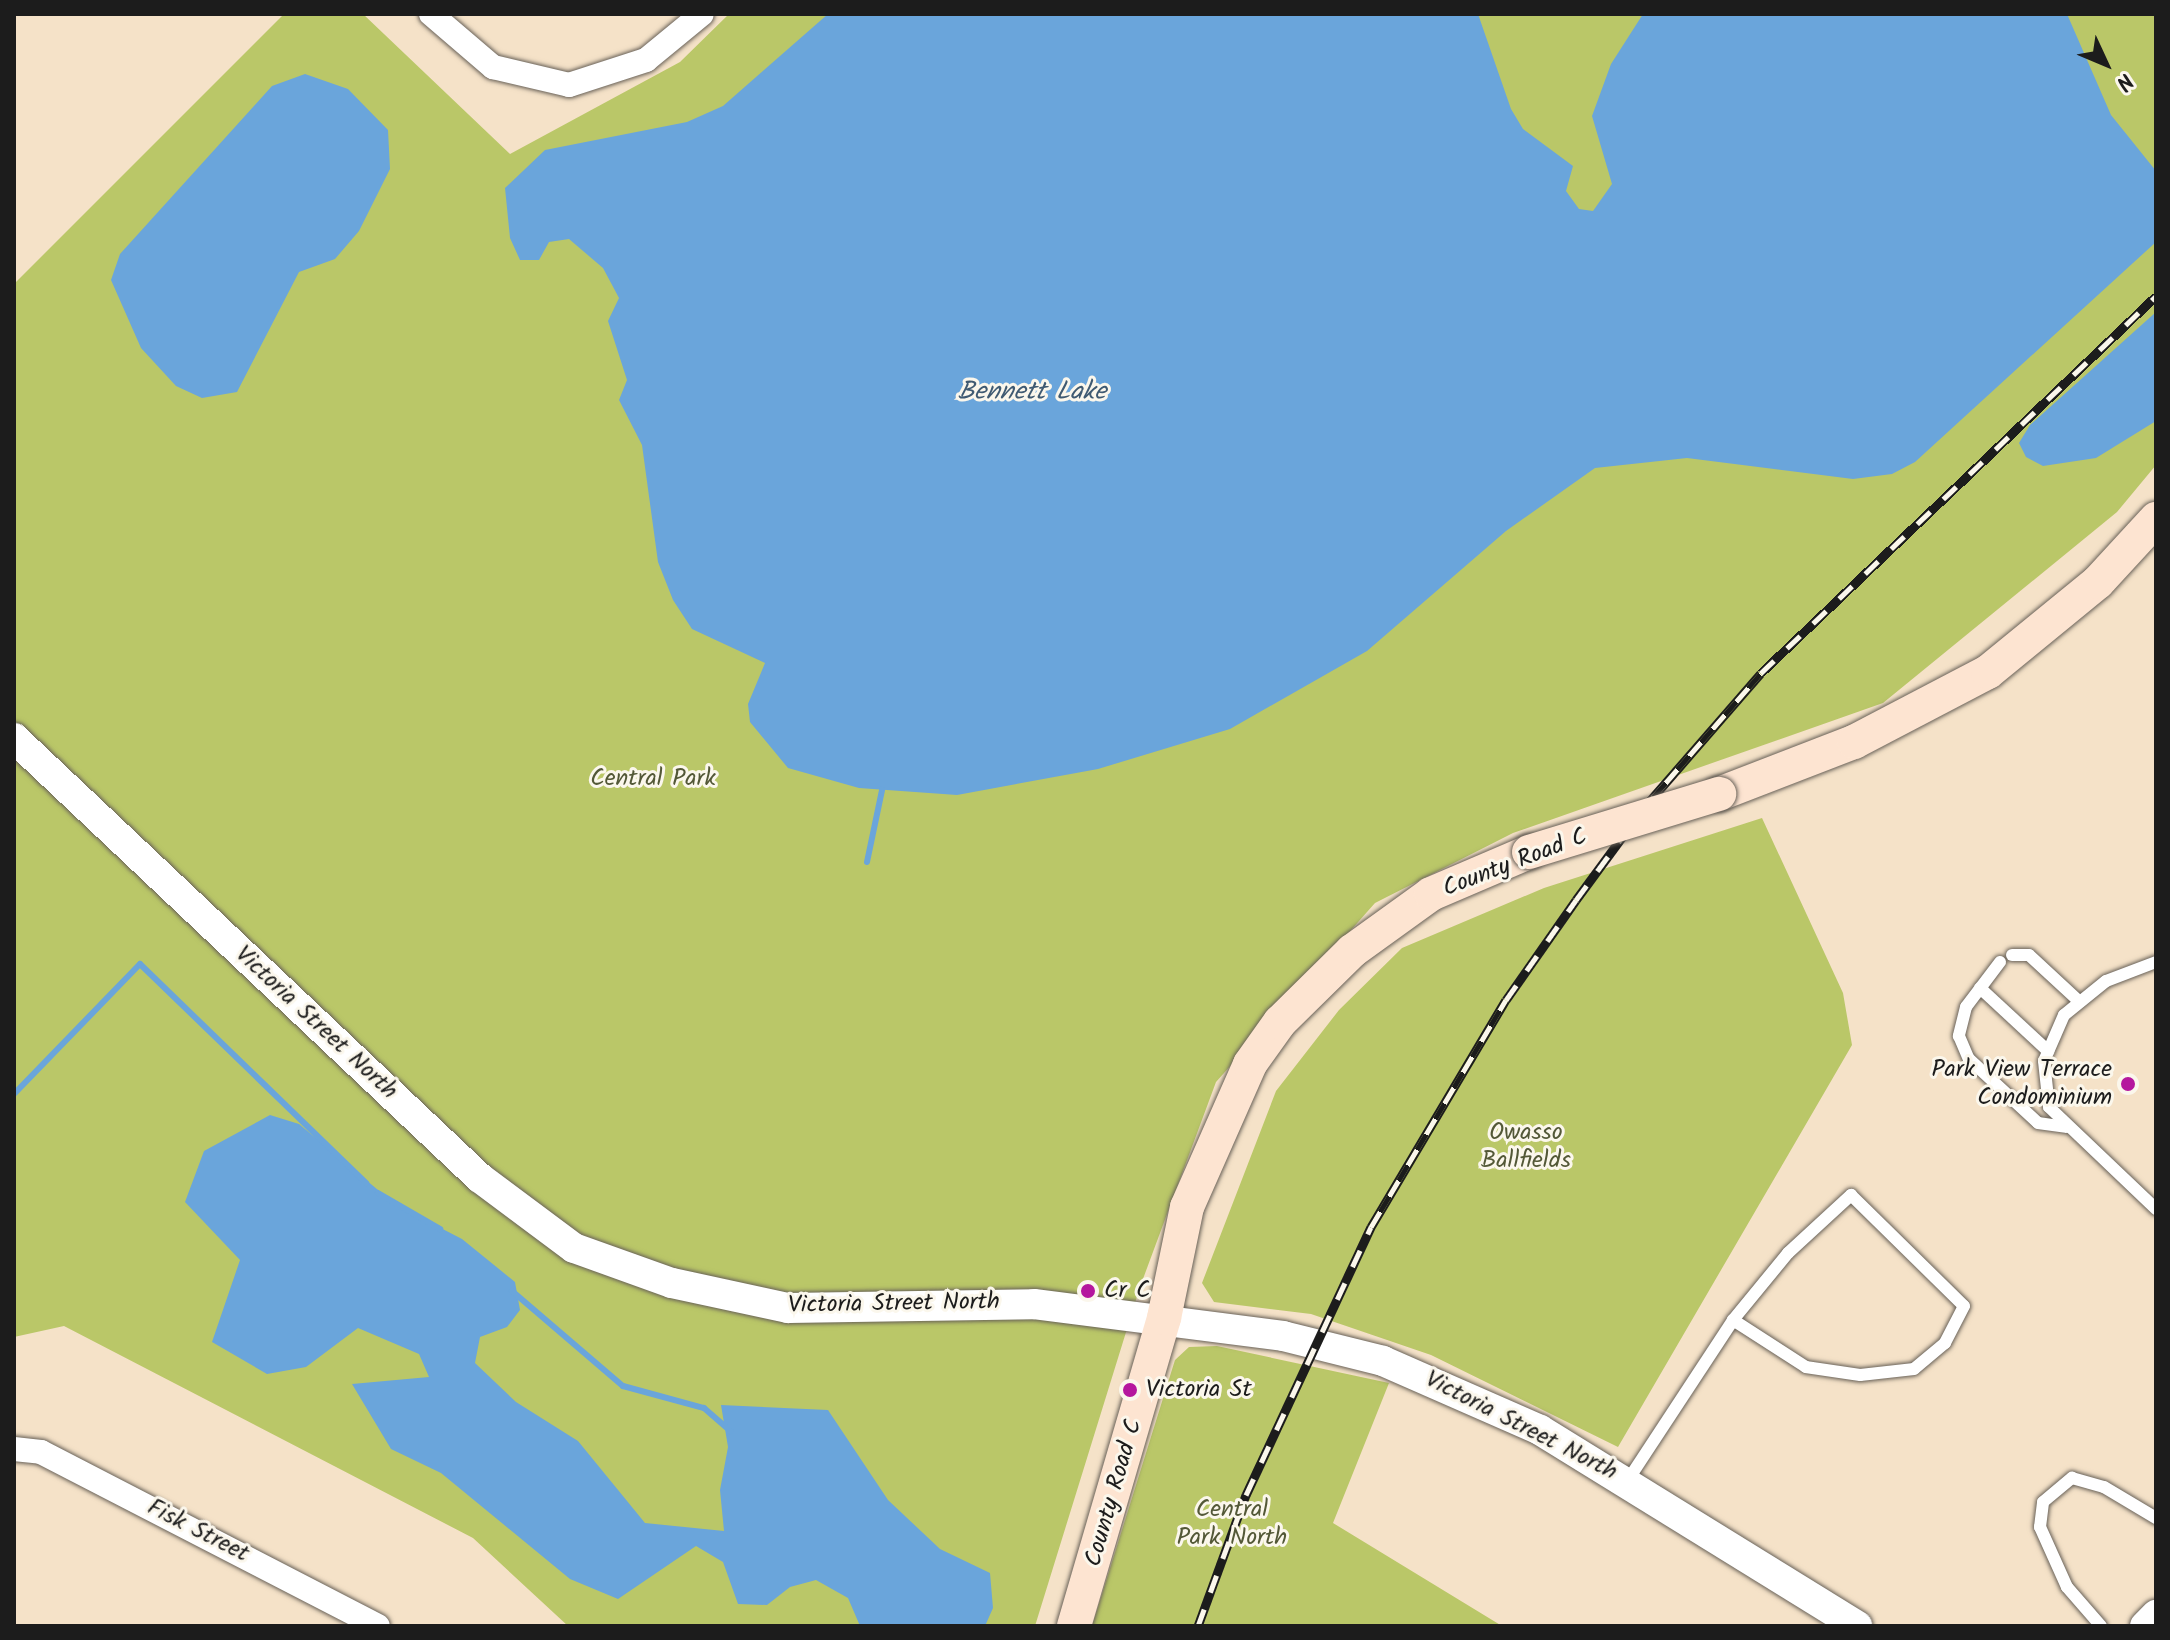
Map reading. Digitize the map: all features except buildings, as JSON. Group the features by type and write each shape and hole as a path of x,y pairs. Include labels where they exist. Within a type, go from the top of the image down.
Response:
{"main road":[{"name":"County Road C","path":"1074,1626 1164,1318 1207,1148 1280,1022 1352,951 1431,894 1529,852 1719,794 1854,742 1988,672 2098,582 2156,519"}],"street":[{"path":"431,14 493,67 569,85 646,60 702,14"},
{"name":"Victoria Street North","path":"14,738 480,1178 574,1248 699,1291 788,1308 973,1301 1164,1318 1383,1361 1540,1430 1628,1480 1857,1626"},
{"name":"Fisk Street","path":"14,1449 41,1452 378,1626"},
{"path":"2145,1626 2156,1615"}],"lane":[{"path":"2012,955 2029,955 2080,1002"},
{"path":"2000,962 1980,988 1959,1036 1969,1059 2038,1123 2066,1127"},
{"path":"2156,962 2106,981 2064,1015 2048,1051 2049,1107 2066,1127 2156,1209"},
{"path":"1980,988 2048,1051"},
{"path":"1628,1480 1733,1320 1788,1253 1851,1195 1964,1306 1945,1343 1914,1369 1860,1375 1806,1367 1733,1320"},
{"path":"2101,1626 2067,1587 2040,1527 2043,1502 2072,1478 2104,1487 2156,1518"}],"green space":[{"name":"Central Park","path":"284,14 363,14 510,154 680,62 729,14 2156,14 2156,465 2117,512 1883,703 1513,833 1375,903 1216,1082 1140,1287 1035,1626 568,1626 473,1538 64,1326 14,1337 14,284"},
{"name":"Owasso Ballfields","path":"1762,818 1843,993 1852,1045 1618,1447 1431,1355 1311,1314 1214,1302 1202,1283 1276,1091 1339,1010 1402,948 1544,888"},
{"name":"Central Park North","path":"1217,1346 1389,1383 1333,1523 1502,1626 1092,1626 1175,1360 1189,1347"}],"water":[{"name":"Bennett Lake","path":"828,14 1478,14 1511,109 1523,129 1573,166 1566,191 1579,209 1593,211 1612,184 1592,116 1611,64 1643,14 2067,14 2111,115 2156,171 2156,242 1915,462 1892,474 1853,479 1687,458 1595,468 1506,531 1367,651 1230,729 1098,769 957,795 859,788 788,768 750,722 748,704 765,663 692,629 673,600 658,562 642,445 619,400 627,380 608,321 619,298 603,268 569,239 549,242 539,260 520,260 510,238 505,188 545,150 687,122 723,106"},
{"path":"305,74 348,89 388,130 390,169 359,231 335,259 299,272 237,392 202,398 176,386 141,348 111,280 120,254 272,86"},
{"path":"2156,312 2156,421 2096,458 2043,466 2026,457 2019,443 2030,425"},
{"path":"270,1115 299,1124 396,1205 462,1239 515,1282 520,1310 507,1327 480,1337 475,1363 516,1402 578,1441 645,1523 724,1531 720,1490 728,1447 721,1405 828,1410 888,1500 940,1549 990,1573 993,1608 985,1626 860,1626 848,1598 816,1580 790,1587 767,1605 738,1604 723,1562 696,1546 618,1599 570,1579 441,1473 391,1449 352,1384 429,1377 419,1354 358,1328 306,1367 267,1374 212,1342 240,1260 185,1202 204,1151"}],"waterway":[{"path":"867,862 882,790"},
{"path":"14,1094 140,964 366,1183"},
{"path":"378,1193 440,1229"},
{"path":"512,1291 623,1386 704,1408 730,1431"}],"railway":[{"path":"1198,1626 1246,1495 1371,1227 1506,1000 1576,900 1642,810 1761,673 2156,296"}],"place":[{"name":"Park View Terrace Condominium","path":"2128,1084"},
{"name":"Cr C","path":"1088,1291"},
{"name":"Victoria St","path":"1130,1390"}]}
